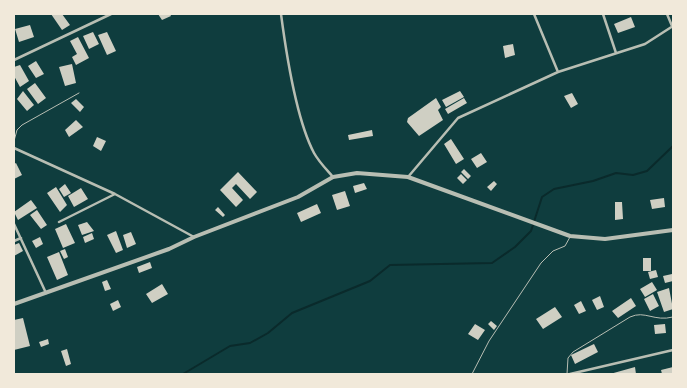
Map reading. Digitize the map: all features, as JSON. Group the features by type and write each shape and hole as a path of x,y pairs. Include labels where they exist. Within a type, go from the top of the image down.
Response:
{"street":[{"path":"14,60 111,14"},
{"path":"281,14 286,51 303,122 314,153 333,177"},
{"path":"534,14 558,72"},
{"path":"603,14 616,53"},
{"path":"408,177 458,118 558,72 645,44 673,26 667,14"},
{"path":"14,148 115,194 194,237"},
{"path":"14,304 169,249 194,237 298,197 333,177 369,172 408,177 570,236 605,239 673,230"},
{"path":"59,222 115,194"},
{"path":"14,224 46,293"},
{"path":"14,241 21,238"},
{"path":"568,374 673,350"}],"lane":[{"path":"14,140 17,130 22,125 78,93"},
{"path":"472,374 489,341 541,263 553,251 566,246 570,236"},
{"path":"568,374 568,358 573,352 630,317 639,314 658,319 673,317"}],"building":[{"path":"51,14 62,14 70,25 62,30"},
{"path":"158,14 170,14 171,16 162,20"},
{"path":"631,17 635,27 618,33 614,24"},
{"path":"30,25 34,37 19,42 15,29"},
{"path":"93,32 99,44 89,49 83,36"},
{"path":"107,32 116,51 107,55 98,35"},
{"path":"78,37 89,58 76,65 72,57 77,54 70,41"},
{"path":"513,44 515,55 505,58 503,46"},
{"path":"36,61 44,74 36,78 28,66"},
{"path":"72,64 76,83 65,86 59,67"},
{"path":"20,65 29,81 20,87 14,76 14,67"},
{"path":"35,83 46,98 38,104 27,89"},
{"path":"23,91 34,105 27,111 17,99"},
{"path":"460,91 464,97 446,107 442,100"},
{"path":"572,93 578,104 571,108 564,96"},
{"path":"436,98 441,107 438,110 443,120 419,136 407,122 408,118"},
{"path":"464,98 467,103 448,114 445,109"},
{"path":"76,99 84,107 80,112 71,103"},
{"path":"76,120 83,127 69,137 65,130"},
{"path":"372,130 373,136 349,140 348,135"},
{"path":"97,137 106,141 101,151 93,146"},
{"path":"451,139 464,159 456,164 444,144"},
{"path":"481,153 487,162 477,168 471,159"},
{"path":"16,163 22,175 14,179 14,164"},
{"path":"464,169 471,176 468,179 461,172"},
{"path":"238,172 257,192 250,199 236,184 232,188 243,200 236,207 220,190"},
{"path":"461,174 467,180 463,184 457,178"},
{"path":"494,181 497,184 491,191 487,187"},
{"path":"364,183 367,189 355,193 353,186"},
{"path":"65,184 71,193 64,197 59,189"},
{"path":"56,187 67,205 60,212 47,193"},
{"path":"81,188 88,199 74,207 68,196"},
{"path":"345,191 350,206 337,210 332,195"},
{"path":"664,198 665,207 652,209 650,200"},
{"path":"31,200 37,208 18,220 14,212"},
{"path":"615,202 622,202 623,219 615,220"},
{"path":"317,204 321,213 301,222 297,213"},
{"path":"218,207 225,215 223,217 215,210"},
{"path":"37,210 47,225 41,229 30,215"},
{"path":"87,222 94,231 82,235 78,225"},
{"path":"66,224 75,243 63,248 55,229"},
{"path":"116,231 123,250 116,253 107,235"},
{"path":"131,232 136,244 127,248 123,235"},
{"path":"92,233 94,239 85,243 83,237"},
{"path":"40,237 43,244 36,248 32,241"},
{"path":"19,243 23,251 14,256 14,245"},
{"path":"65,249 68,257 64,259 60,251"},
{"path":"59,252 68,275 57,280 47,257"},
{"path":"643,258 651,258 651,271 643,271"},
{"path":"150,262 152,268 139,273 137,267"},
{"path":"656,270 658,277 650,279 648,272"},
{"path":"672,274 673,281 665,283 663,276"},
{"path":"107,280 111,289 105,291 102,282"},
{"path":"652,282 657,290 645,297 640,289"},
{"path":"162,284 168,294 152,303 146,294"},
{"path":"669,288 673,309 664,312 657,292"},
{"path":"653,294 659,306 650,311 644,299"},
{"path":"600,296 604,307 597,310 592,300"},
{"path":"631,298 636,306 618,318 612,311"},
{"path":"118,300 121,307 113,311 110,304"},
{"path":"581,301 586,311 579,314 574,305"},
{"path":"555,307 562,317 543,329 536,319"},
{"path":"23,318 30,346 14,350 14,320"},
{"path":"491,321 497,326 494,330 488,324"},
{"path":"475,324 485,330 478,340 468,334"},
{"path":"665,324 666,333 655,334 654,325"},
{"path":"48,339 49,344 41,347 39,342"},
{"path":"594,344 598,352 575,364 571,355"},
{"path":"67,349 71,364 66,366 61,351"},
{"path":"635,367 636,374 610,374"},
{"path":"673,367 673,374 662,374 661,370"}],"waterway":[{"path":"183,374 230,346 250,343 268,333 292,313 370,281 390,265 492,263 515,247 531,231 542,197 554,189 593,181 616,173 633,175 647,171 673,146"}]}
